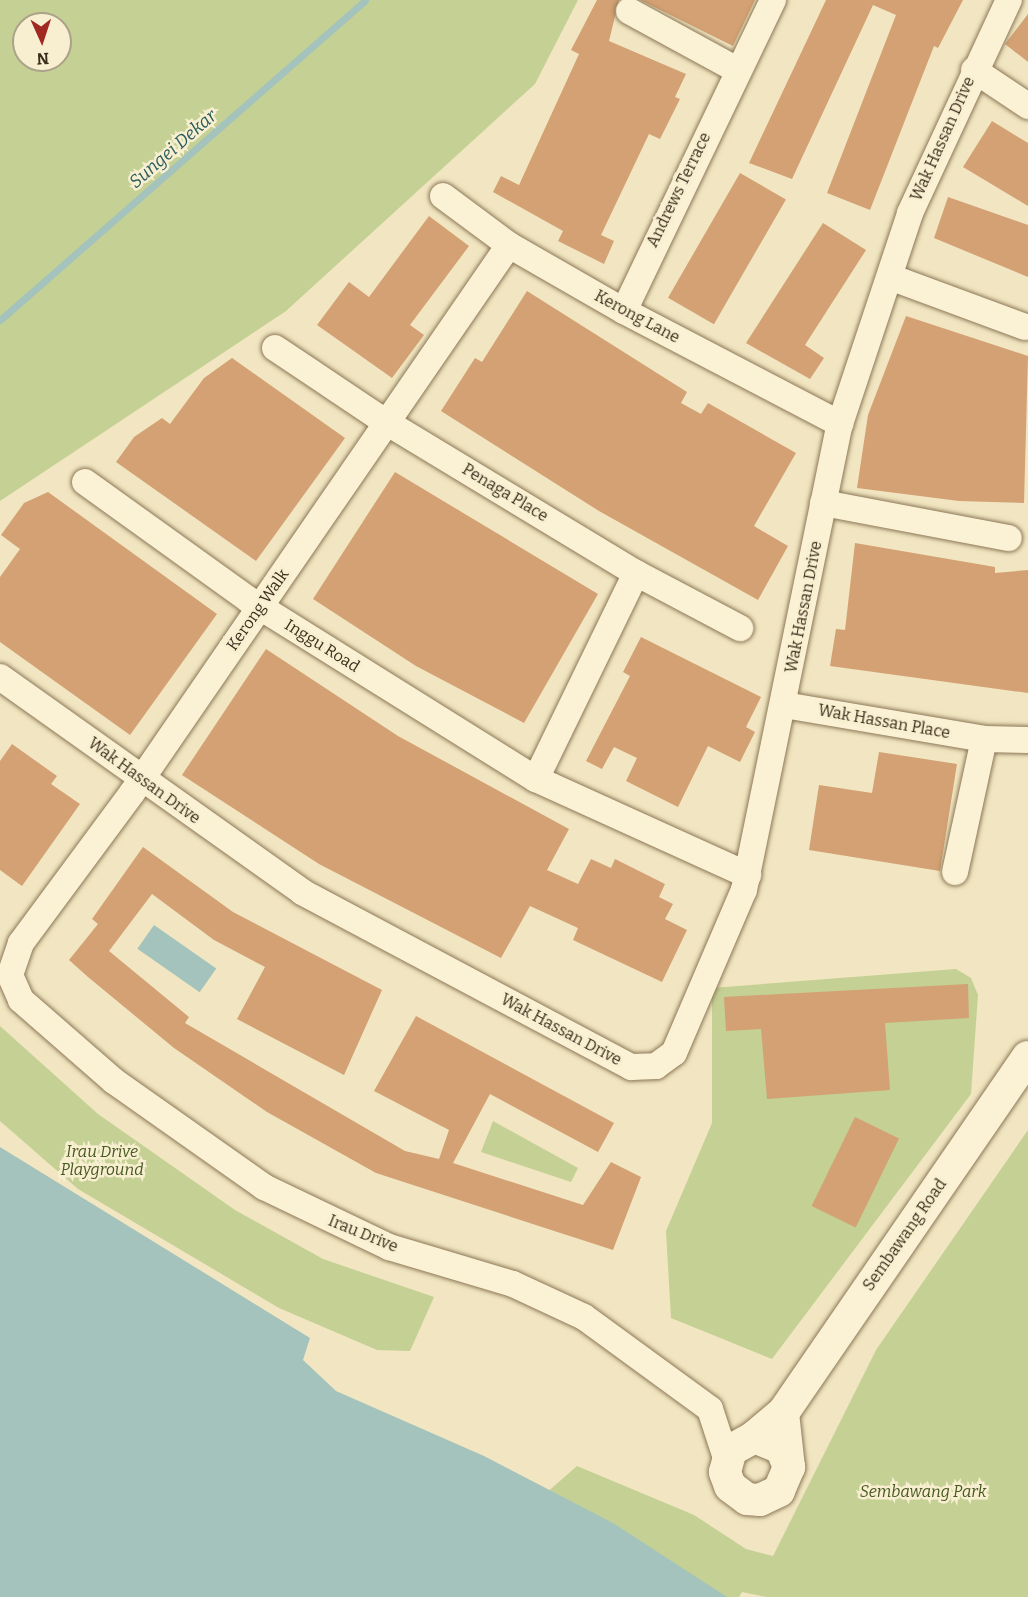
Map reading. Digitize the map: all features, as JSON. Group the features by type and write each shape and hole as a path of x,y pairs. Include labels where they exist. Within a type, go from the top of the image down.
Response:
{"street":[{"name":"Andrews Terrace","path":"624,311 737,70 773,0"},
{"name":"Wak Hassan Drive","path":"0,677 303,892 631,1067 656,1066 674,1053 748,875 840,424 910,213 974,70 1009,0"},
{"path":"629,11 737,70"},
{"name":"Wak Hassan Drive","path":"974,70 1028,106"},
{"name":"Kerong Lane","path":"443,196 509,245 624,311 840,424"},
{"name":"Kerong Walk","path":"10,975 21,943 142,778 509,245"},
{"path":"890,276 1025,327"},
{"name":"Penaga Place","path":"275,348 387,422 636,573 740,628"},
{"name":"Inggu Road","path":"85,482 260,607 536,779 748,875"},
{"path":"823,503 1009,538"},
{"path":"536,779 636,573"},
{"name":"Wak Hassan Place","path":"784,705 984,739 1028,740"},
{"path":"955,872 984,739"},
{"name":"Irau Drive","path":"10,975 21,1000 114,1081 264,1187 389,1247 513,1284 584,1317 710,1409 726,1458"},
{"name":"Sembawang Road","path":"726,1458 737,1444 754,1437 783,1413 1028,1057"},
{"path":"726,1458 730,1486 753,1500 779,1491 789,1467 783,1413"},
{"path":"754,1437 774,1442 789,1467"}],"green space":[{"path":"0,0 578,0 535,84 286,311 0,501"},
{"path":"956,969 971,978 978,995 971,1094 772,1359 671,1318 666,1231 712,1123 712,988"},
{"name":"Irau Drive Playground","path":"0,1026 98,1114 235,1210 323,1259 434,1297 410,1351 377,1350 279,1308 78,1189 0,1121"},
{"path":"493,1121 578,1168 571,1182 481,1152"},
{"name":"Sembawang Park","path":"1028,1130 1028,1597 767,1597 742,1592 739,1597 667,1597 520,1516 577,1466 694,1515 746,1549 773,1556 876,1350"}],"water":[{"path":"154,925 216,969 200,992 137,949"},
{"path":"0,1147 310,1338 303,1360 336,1391 484,1456 613,1523 727,1597 0,1597"}],"building":[{"path":"597,0 619,0 609,41 686,74 675,97 680,99 660,139 649,134 601,235 614,241 604,264 558,241 563,231 493,192 501,176 519,185 579,54 571,50"},
{"path":"640,0 755,0 733,46"},
{"path":"826,0 963,0 938,48 934,46 870,210 827,193 896,15 873,5 792,179 749,163"},
{"path":"1028,14 1028,62 1005,44"},
{"path":"992,121 1028,143 1028,206 963,167"},
{"path":"740,173 786,200 714,324 668,298"},
{"path":"948,197 1028,225 1028,277 934,238"},
{"path":"429,216 469,246 410,325 424,335 392,378 317,325 349,282 369,297"},
{"path":"823,223 866,250 805,345 824,358 810,379 746,343"},
{"path":"527,291 687,392 681,403 701,414 708,403 796,453 754,526 788,546 758,600 599,511 441,411 475,358 482,362"},
{"path":"906,316 1028,356 1024,503 959,501 857,488 868,415"},
{"path":"232,358 345,438 256,561 116,462 134,437 162,418 170,424 204,378"},
{"path":"395,472 598,594 524,723 416,666 313,599"},
{"path":"48,492 217,614 130,735 0,642 0,577 20,549 1,535 24,503"},
{"path":"855,543 995,567 995,573 1028,570 1028,693 830,666 836,629 845,630"},
{"path":"641,637 761,697 746,727 755,732 740,762 708,746 678,807 626,781 637,758 614,747 602,769 586,761 630,676 623,672"},
{"path":"266,649 398,736 569,829 547,870 578,884 591,859 611,868 615,859 665,884 659,897 673,904 665,919 687,930 662,982 573,940 578,928 530,906 501,958 319,864 182,775"},
{"path":"12,744 57,776 51,784 80,804 22,886 0,870 0,761"},
{"path":"879,752 957,764 940,871 809,850 819,785 872,793"},
{"path":"143,847 233,912 382,990 344,1075 237,1019 265,967 214,940 152,894 109,951 189,1017 185,1023 405,1151 439,1159 449,1130 374,1091 416,1016 614,1123 598,1152 490,1094 453,1163 583,1205 611,1162 641,1177 613,1250 376,1173 267,1112 174,1048 88,977 69,960 98,924 92,919"},
{"path":"968,984 969,1018 885,1023 890,1090 767,1099 761,1029 726,1031 724,997"},
{"path":"855,1117 899,1138 856,1227 812,1206"}],"waterway":[{"name":"Sungei Dekar","path":"0,320 365,0"}]}
